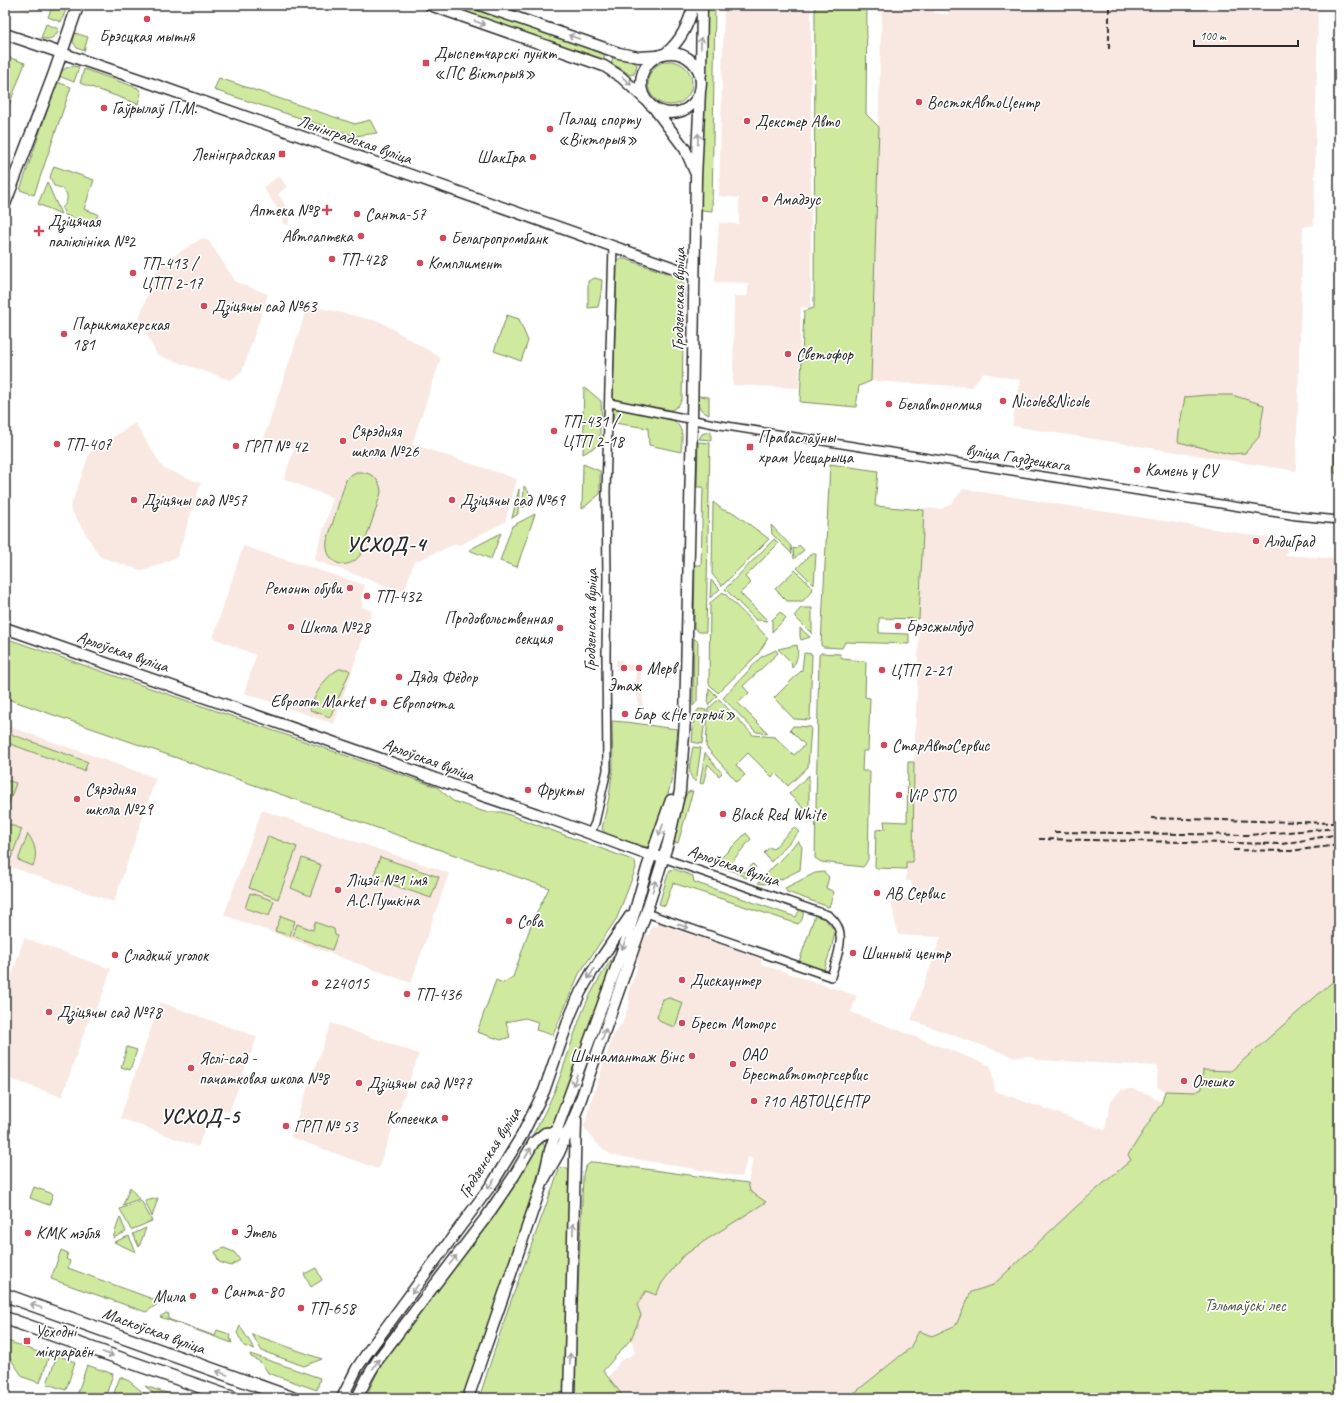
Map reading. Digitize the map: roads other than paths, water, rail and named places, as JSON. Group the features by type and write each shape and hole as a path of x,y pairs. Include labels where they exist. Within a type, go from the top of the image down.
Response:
{"highway":[{"name":"Маскоўская вуліца","path":"5,1295 292,1398"},
{"path":"5,1318 233,1398"}],"main road":[{"path":"5,203 78,5"},
{"path":"430,5 604,66 621,77 660,111 669,113 677,112 685,109 697,98 700,85 698,71 693,62 685,56 676,53 639,57 619,53 480,5"},
{"path":"650,103 642,91 641,81 643,71 649,63 678,42 694,5"},
{"name":"Гродзенская вуліца","path":"468,1398 543,1181 550,1150 576,1113 646,913 663,858 680,791 685,720 696,178 702,5"},
{"name":"Ленінградская вуліца","path":"5,34 166,88 694,275"},
{"name":"Гродзенская вуліца","path":"650,103 685,149 696,178"},
{"name":"Арлоўская вуліца","path":"5,628 399,765 590,834 663,858"},
{"name":"Гродзенская вуліца","path":"561,1134 628,934 681,766"},
{"name":"Гродзенская вуліца","path":"342,1398 366,1353 494,1181 522,1135 544,1091 570,1016 580,993 592,972 636,907"},
{"path":"569,1398 576,1113"},
{"name":"Гродзенская вуліца","path":"357,1398 377,1361 487,1216 514,1176 534,1142 545,1134 561,1134"}],"street":[{"name":"Гродзенская вуліца","path":"590,834 595,823 607,770 606,492 610,403 613,246"},
{"path":"610,403 692,420"},
{"name":"вуліца Газдзецкага","path":"692,420 1165,496 1296,516 1339,520"},
{"name":"Арлоўская вуліца","path":"646,913 831,977 841,939 838,925 832,918 824,913 663,858"}],"railway":[{"path":"1109,5 1109,49"},
{"path":"1151,818 1333,823"},
{"path":"1054,832 1248,835 1339,828"},
{"path":"1039,839 1282,844 1339,834"},
{"path":"1233,850 1290,851 1339,845"}],"place":[{"name":"Брэсцкая мытня","path":"147,19"},
{"name":"Дыспетчарскі пункт «ПС Вікторыя»","path":"426,63"},
{"name":"ВостокАвтоЦентр","path":"919,102"},
{"name":"Гаўрылаў П.М.","path":"104,108"},
{"name":"Декстер Авто","path":"747,121"},
{"name":"Палац спорту «Вікторыя»","path":"550,129"},
{"name":"Ленінградская","path":"282,154"},
{"name":"ШакІра","path":"533,157"},
{"name":"Амадэус","path":"765,199"},
{"name":"Аптека №8","path":"327,210"},
{"name":"Санта-57","path":"357,214"},
{"name":"Дзіцячая паліклініка №2","path":"39,231"},
{"name":"Автоаптека","path":"361,236"},
{"name":"Белагропромбанк","path":"443,238"},
{"name":"ТП-428","path":"332,259"},
{"name":"Комплимент","path":"420,263"},
{"name":"ТП-413 / ЦТП 2-17","path":"133,273"},
{"name":"Дзіцячы сад №63","path":"204,306"},
{"name":"Парикмахерская 181","path":"64,334"},
{"name":"Светофор","path":"788,354"},
{"name":"Nicole&Nicole","path":"1003,401"},
{"name":"Белавтономия","path":"889,404"},
{"name":"ТП-431 / ЦТП 2-18","path":"554,431"},
{"name":"Сярэдняя школа №26","path":"343,441"},
{"name":"ТП-407","path":"57,444"},
{"name":"ГРП № 42","path":"236,446"},
{"name":"Праваслаўны храм Усецарыца","path":"750,447"},
{"name":"Камень у СУ","path":"1137,470"},
{"name":"Дзіцячы сад №57","path":"134,500"},
{"name":"Дзіцячы сад №69","path":"452,500"},
{"name":"АлдиГрад","path":"1256,541"},
{"name":"Ремонт обуви","path":"350,588"},
{"name":"ТП-432","path":"367,596"},
{"name":"Брэсжылбуд","path":"898,626"},
{"name":"Школа №28","path":"291,627"},
{"name":"Продовольственная секция","path":"560,628"},
{"name":"Этаж","path":"624,668"},
{"name":"Мерв","path":"639,668"},
{"name":"ЦТП 2-21","path":"882,670"},
{"name":"Дядя Фёдор","path":"399,677"},
{"name":"Евроопт Market","path":"373,701"},
{"name":"Европочта","path":"384,703"},
{"name":"Бар «Не горюй»","path":"625,714"},
{"name":"СтарАвтоСервис","path":"884,745"},
{"name":"Фрукты","path":"528,790"},
{"name":"ViP STO","path":"899,795"},
{"name":"Сярэдняя школа №29","path":"77,799"},
{"name":"Black Red White","path":"723,814"},
{"name":"Ліцэй №1 імя А.С.Пушкіна","path":"338,890"},
{"name":"АВ Сервис","path":"877,893"},
{"name":"Сова","path":"509,921"},
{"name":"Шинный центр","path":"853,953"},
{"name":"Сладкий уголок","path":"115,955"},
{"name":"Дискаунтер","path":"682,980"},
{"name":"224015","path":"315,983"},
{"name":"ТП-436","path":"407,994"},
{"name":"Дзіцячы сад №78","path":"49,1012"},
{"name":"Брест Моторс","path":"682,1023"},
{"name":"Шынамантаж Вінс","path":"692,1056"},
{"name":"ОАО Бреставтоторгсервис","path":"733,1064"},
{"name":"Яслі-сад - пачатковая школа №8","path":"191,1068"},
{"name":"Олешко","path":"1184,1081"},
{"name":"Дзіцячы сад №77","path":"359,1083"},
{"name":"710 АВТОЦЕНТР","path":"754,1101"},
{"name":"Копеечка","path":"445,1118"},
{"name":"ГРП № 53","path":"286,1126"},
{"name":"Этель","path":"235,1232"},
{"name":"КМК мэбля","path":"28,1233"},
{"name":"Санта-80","path":"215,1291"},
{"name":"Мила","path":"193,1296"},
{"name":"ТП-658","path":"301,1308"},
{"name":"Усходні мікрараён","path":"27,1341"}],"district":[{"name":"УСХОД-4","path":"386,544"},
{"name":"УСХОД-5","path":"200,1116"}],"park label":[{"name":"Тэльмаўскі лес","path":"1245,1305"}]}
